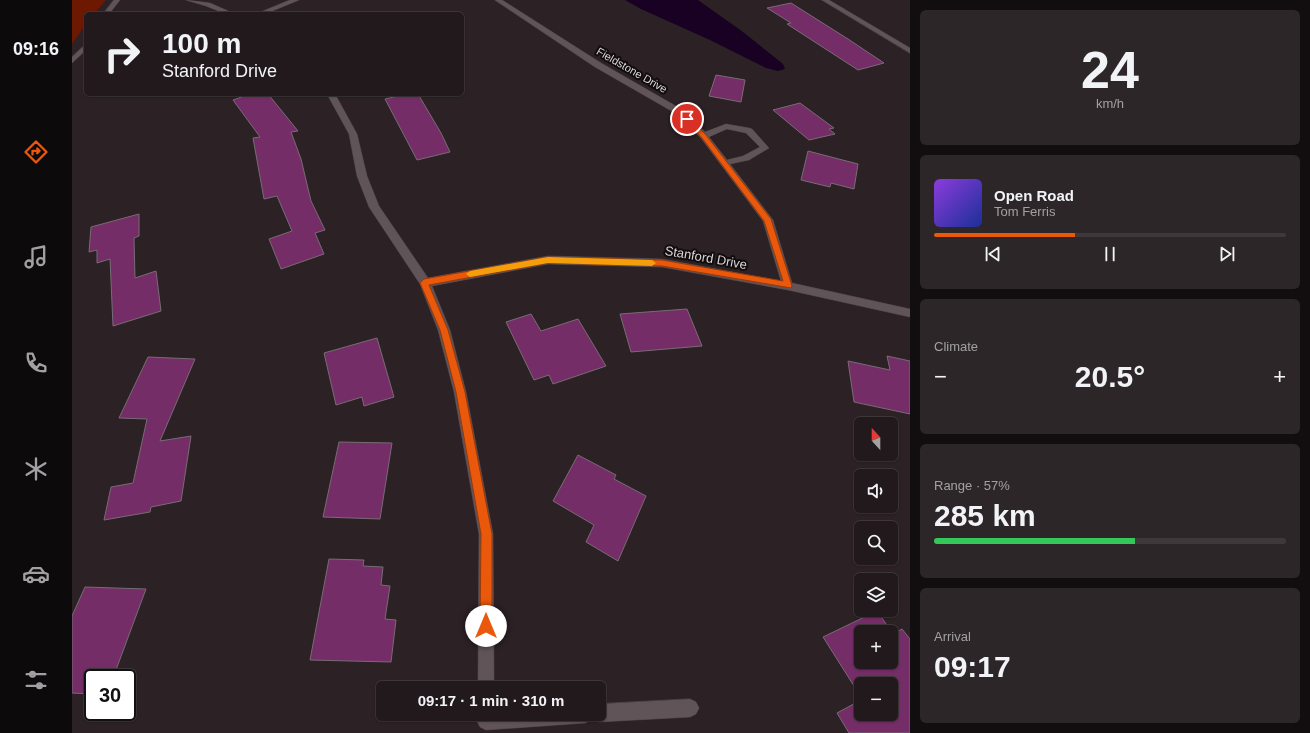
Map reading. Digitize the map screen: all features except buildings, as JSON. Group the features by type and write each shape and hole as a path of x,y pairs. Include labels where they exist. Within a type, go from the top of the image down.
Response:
{"street":[{"path":"108,12 117,0"},
{"path":"189,0 208,4 227,12"},
{"path":"263,12 296,0"},
{"name":"Fieldstone Drive","path":"498,0 598,65 678,111 704,136 768,220 788,286"},
{"path":"825,0 910,52"},
{"path":"72,61 84,48"},
{"path":"332,96 353,134 362,176 374,207 424,283 444,330 460,392 486,534 486,681"},
{"path":"704,136 726,126 732,127 750,131 764,148 746,158 724,162"},
{"name":"Stanford Drive","path":"424,283 548,260 662,263 788,286 910,313"},
{"path":"606,713 690,708"},
{"path":"485,723 507,721"}],"shaded area":[{"path":"72,0 106,0 96,12 84,12 84,27 72,44"},
{"path":"625,0 698,0 743,32 783,64 785,69 778,71 766,68"}],"slow traffic":[{"path":"470,274 548,260 652,263"}],"route":[{"path":"486,626 486,534 460,392 444,330 424,283 548,260 662,263 788,286 768,220 704,136 687,119"}]}
